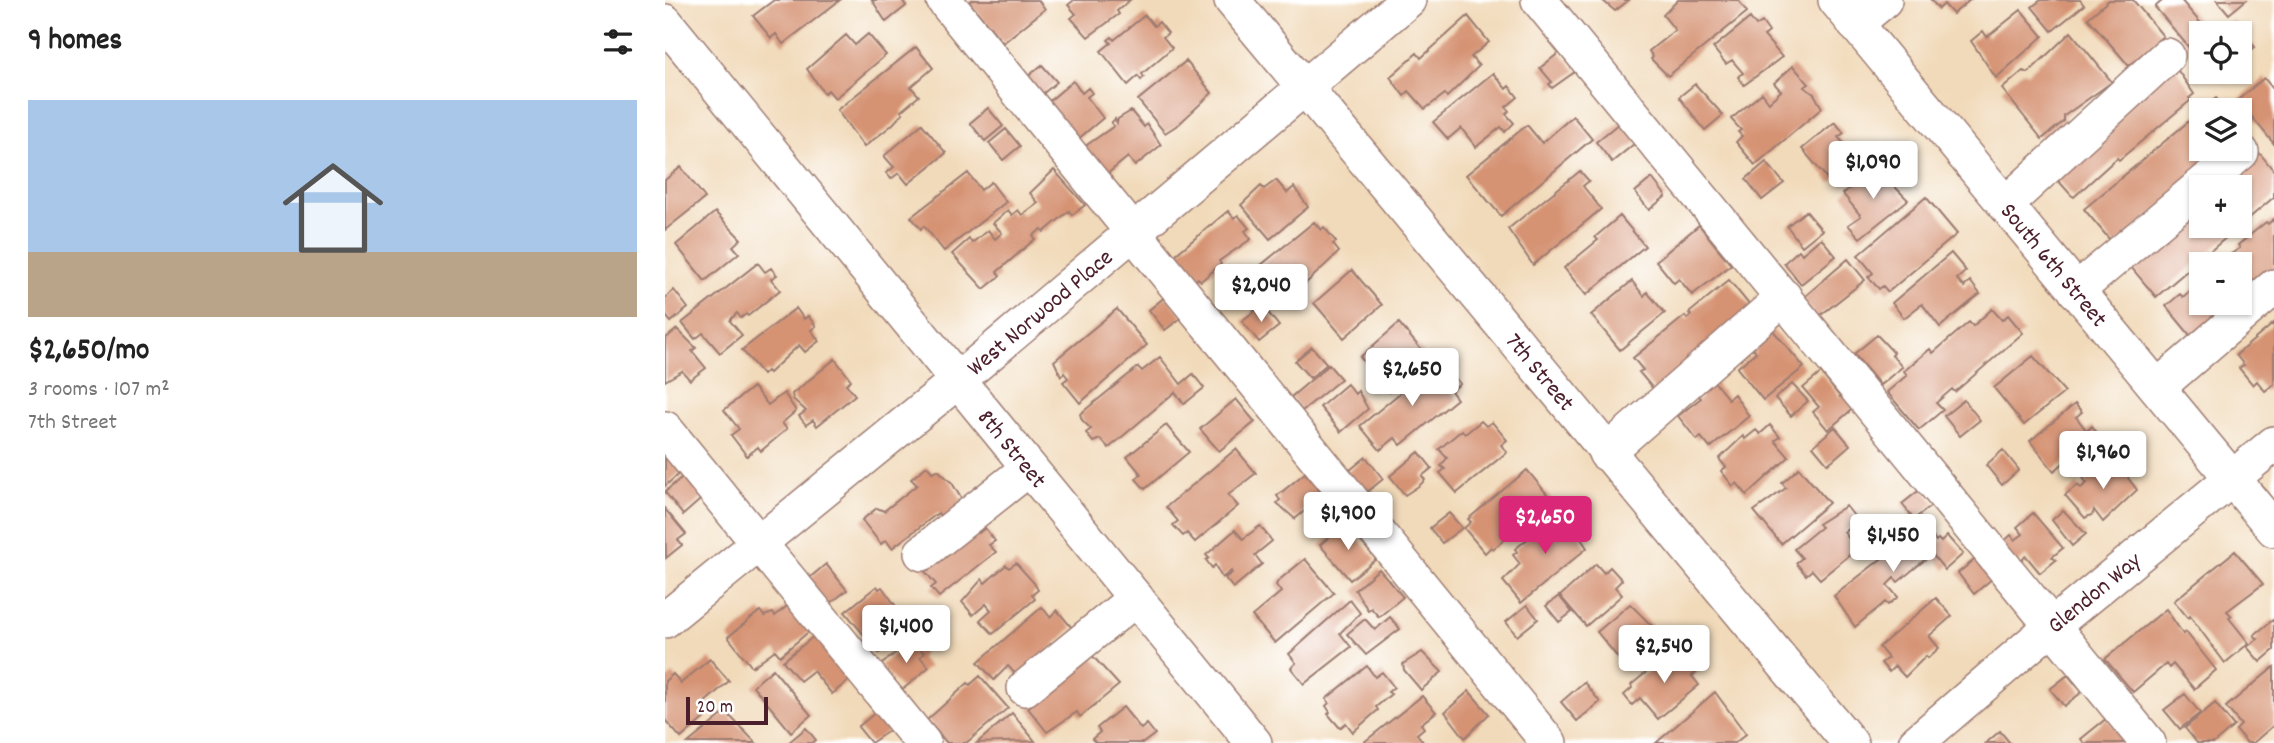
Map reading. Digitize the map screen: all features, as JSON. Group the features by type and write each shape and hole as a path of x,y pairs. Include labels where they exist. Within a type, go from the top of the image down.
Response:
{"street":[{"path":"944,0 1130,232 1549,743"},
{"name":"7th Street","path":"1232,0 1606,453 1850,743"},
{"name":"West Norwood Place","path":"665,620 958,379 1408,0"},
{"path":"1539,0 2148,743"},
{"path":"1846,12 1884,0"},
{"name":"South 6th Street","path":"1846,12 2076,291 2159,386 2274,529"},
{"name":"8th Street","path":"665,22 1254,743"},
{"path":"2006,204 2167,56"},
{"path":"2076,291 2230,161"},
{"path":"2159,386 2274,287"},
{"path":"1606,453 1784,298"},
{"path":"665,429 923,743"},
{"name":"Glendon Way","path":"1916,743 2052,626 2274,444"},
{"path":"922,553 1030,468"},
{"path":"1025,688 1136,598"}],"building":[{"path":"774,0 840,0 783,44 776,34 771,38 753,16"},
{"path":"872,0 902,0 906,6 886,22"},
{"path":"1038,0 1045,9 1003,43 969,2"},
{"path":"1074,0 1130,0 1117,11 1119,14 1088,37 1071,18 1076,14 1068,5"},
{"path":"1602,0 1629,0 1615,11"},
{"path":"1678,0 1738,0 1747,12 1668,76 1651,59 1653,57 1649,51 1675,30 1663,15"},
{"path":"1931,0 1970,0 1953,14 1944,4 1939,9"},
{"path":"2041,0 2080,0 2084,5 2052,31 2032,7"},
{"path":"2109,0 2133,0 2163,36 2129,66 2088,18"},
{"path":"2163,0 2181,0 2199,21 2189,21 2189,48 2155,7"},
{"path":"2217,0 2246,0 2229,14"},
{"path":"2021,10 2043,36 1996,78 1971,41 1983,31 1987,37"},
{"path":"1145,15 1154,26 1159,22 1168,33 1163,37 1172,48 1142,74 1144,77 1141,80 1138,76 1128,85 1101,51 1111,43 1108,40 1112,37 1114,40"},
{"path":"1468,16 1489,42 1471,57 1479,66 1447,97 1445,94 1425,109 1409,91 1404,96 1390,77 1417,53 1421,58"},
{"path":"1750,18 1756,26 1762,22 1769,32 1764,36 1782,57 1744,85 1738,77 1743,73 1732,60 1726,64 1713,48"},
{"path":"2071,32 2112,82 2064,116 2064,121 2042,139 2002,89 2023,71 2028,73"},
{"path":"868,34 886,55 835,98 828,90 824,93 807,69 846,35 855,45"},
{"path":"916,47 933,68 911,87 919,96 901,111 903,113 892,125 864,147 837,110"},
{"path":"1560,52 1576,71 1552,88 1549,84 1552,82 1540,68"},
{"path":"1186,61 1212,93 1179,124 1165,133 1138,100"},
{"path":"1042,65 1057,82 1034,101 1020,83"},
{"path":"2174,65 2194,94 2189,102 2119,160 2117,158 2074,197 2048,169"},
{"path":"1793,66 1809,84 1804,87 1814,94 1822,108 1755,165 1736,142 1742,136 1738,132 1741,130 1731,119 1762,93 1769,102 1781,91 1774,83"},
{"path":"1493,73 1506,89 1509,86 1518,97 1506,107 1509,111 1506,114 1514,123 1505,132 1501,127 1476,147 1461,128 1448,139 1433,122"},
{"path":"2264,78 2274,90 2274,144 2252,117 2252,98 2240,98"},
{"path":"1073,81 1082,93 1088,88 1092,93 1087,97 1103,118 1077,140 1047,103"},
{"path":"1695,84 1723,115 1705,130 1679,97"},
{"path":"988,108 1003,126 985,141 970,123"},
{"path":"1131,111 1144,127 1147,124 1161,145 1135,166 1128,157 1107,174 1084,147 1114,126 1111,123 1115,119 1117,123 1118,119"},
{"path":"1573,116 1592,139 1501,216 1466,175 1527,125 1542,143"},
{"path":"1624,119 1640,139 1612,162 1596,142"},
{"path":"2189,121 2189,161 2215,161 2198,175 2189,175 2189,183 2115,246 2084,209"},
{"path":"1835,122 1844,133 1838,137 1847,147 1852,143 1859,144 1863,149 1863,156 1831,183 1802,149"},
{"path":"922,124 946,153 908,184 899,173 891,179 886,173 894,167 884,156"},
{"path":"1006,129 1020,146 1003,160 989,143"},
{"path":"2258,151 2274,171 2274,197 2252,216 2252,175 2229,175 2246,161 2252,161 2252,156"},
{"path":"1766,162 1784,183 1762,200 1746,179"},
{"path":"681,167 705,198 665,230 665,180"},
{"path":"1875,167 1908,200 1860,238 1848,225 1861,216 1843,194"},
{"path":"1054,170 1085,205 1072,215 1069,211 1044,232 1041,229 1033,236 1035,239 997,272 1000,276 984,289 952,254 969,239 972,243 988,230 995,239 1002,233 993,223 1008,210 1012,215 1018,210 1022,215 1038,203 1030,193"},
{"path":"1580,171 1589,181 1583,186 1601,209 1533,265 1508,229"},
{"path":"968,173 981,190 991,182 1006,202 944,251 924,226 921,229 911,217"},
{"path":"1652,178 1666,196 1649,210 1635,192"},
{"path":"1276,180 1287,193 1294,187 1308,207 1270,239 1241,205 1261,186 1264,189"},
{"path":"1926,197 1957,234 1888,292 1883,286 1879,289 1868,277 1873,273 1858,255"},
{"path":"2189,208 2189,238 2226,238 2209,252 2189,252 2189,269 2156,297 2125,260"},
{"path":"1228,211 1234,218 1238,215 1249,228 1245,231 1251,239 1219,261 1221,264 1201,281 1198,278 1189,285 1169,260"},
{"path":"1806,211 1822,230 1802,246 1787,226"},
{"path":"715,212 741,239 733,246 739,253 705,281 676,245"},
{"path":"1620,216 1645,246 1586,295 1564,268 1598,240 1595,237"},
{"path":"2274,219 2274,273 2252,291 2252,252 2234,252 2240,248 2238,245 2247,238 2252,238 2252,234 2266,222 2268,224"},
{"path":"1314,222 1321,230 1324,227 1336,242 1333,244 1339,252 1302,287 1288,269 1268,286 1255,270"},
{"path":"1699,225 1731,265 1692,295 1679,279 1674,283 1656,261"},
{"path":"1821,238 1836,256 1801,284 1784,263 1799,250 1802,254"},
{"path":"1951,253 1966,271 1957,279 1964,287 1970,281 1980,294 1940,327 1922,304 1904,318 1892,303"},
{"path":"1848,259 1865,280 1817,318 1802,299"},
{"path":"758,263 765,272 771,268 777,275 771,279 780,290 748,316 746,314 741,318 737,313 732,318 730,321 742,335 720,353 703,333 695,339 682,323"},
{"path":"1352,270 1382,305 1344,338 1314,303"},
{"path":"1729,280 1751,307 1655,391 1639,372 1643,370 1633,358 1685,316 1687,319 1691,315 1689,313"},
{"path":"1632,281 1644,296 1647,292 1665,313 1620,350 1591,315"},
{"path":"674,290 688,308 671,322 665,315 665,298"},
{"path":"2189,292 2189,315 2224,315 2194,340 2166,306 2180,294 2183,297"},
{"path":"1166,296 1183,316 1165,330 1149,310"},
{"path":"1262,305 1279,326 1259,342 1242,321"},
{"path":"796,308 804,319 808,316 816,326 811,330 819,341 805,352 799,345 769,373 767,371 763,375 742,350"},
{"path":"1117,309 1147,345 1080,403 1063,382 1068,378 1064,373 1061,376 1054,361"},
{"path":"1992,309 2002,320 2008,315 2023,333 1955,392 1952,389 1936,403 1943,410 1919,430 1887,392 1907,375 1904,371 1930,349 1933,353 1969,322 1973,326"},
{"path":"1399,323 1429,359 1389,392 1360,357"},
{"path":"2274,323 2274,384 2265,391 2257,381 2253,385 2239,368 2244,365 2236,355"},
{"path":"1771,328 1804,367 1763,400 1737,368 1756,352 1751,345"},
{"path":"677,329 696,348 692,351 706,368 690,380 682,371 665,381 665,339"},
{"path":"1877,335 1894,353 1892,355 1902,367 1880,385 1854,354"},
{"path":"1312,347 1327,364 1310,378 1295,361"},
{"path":"2033,356 2065,392 2024,425 1994,388"},
{"path":"1160,357 1181,384 1193,374 1204,388 1184,404 1175,392 1109,448 1100,439 1093,442 1086,433 1091,429 1080,414 1138,367 1142,371"},
{"path":"835,359 851,380 846,384 855,395 817,426 813,420 806,425 799,416 806,411 793,399 792,394"},
{"path":"1329,365 1341,379 1302,411 1291,397"},
{"path":"1434,365 1441,375 1448,369 1460,384 1451,391 1457,399 1401,445 1395,438 1380,450 1360,426"},
{"path":"1821,373 1840,397 1844,394 1857,405 1828,430 1813,412 1819,407 1803,388"},
{"path":"1712,379 1728,399 1734,394 1749,416 1710,448 1701,437 1697,440 1678,416 1701,398 1696,392"},
{"path":"1347,384 1355,394 1358,391 1368,409 1341,432 1320,407"},
{"path":"1792,384 1808,401 1791,416 1775,398"},
{"path":"753,387 768,405 784,393 796,411 782,423 787,429 761,451 758,447 747,456 731,435 739,429 724,410"},
{"path":"1236,399 1255,422 1219,451 1200,429"},
{"path":"1964,400 1980,420 1960,436 1944,416"},
{"path":"2075,404 2082,412 2076,417 2087,431 2092,426 2098,434 2054,471 2030,441"},
{"path":"1481,421 1486,426 1492,422 1507,440 1501,445 1507,452 1457,493 1440,473 1445,469 1441,466 1447,458 1439,449 1462,430 1465,434"},
{"path":"1166,425 1189,452 1145,489 1136,479 1141,474 1127,457"},
{"path":"1770,425 1780,437 1775,441 1789,457 1747,495 1737,483 1733,486 1721,471 1726,467 1719,459 1743,436 1745,439 1756,430 1760,434"},
{"path":"1835,427 1850,445 1828,464 1813,446"},
{"path":"1236,449 1256,473 1228,495 1238,506 1195,542 1187,533 1183,536 1173,525 1178,521 1166,507"},
{"path":"665,450 682,471 665,486"},
{"path":"2003,450 2019,470 2002,485 1986,465"},
{"path":"1419,452 1432,468 1422,476 1425,480 1420,485 1405,495 1390,476"},
{"path":"1366,457 1383,479 1361,497 1344,475"},
{"path":"2114,461 2117,464 2123,461 2131,471 2128,478 2137,490 2103,522 2094,510 2093,514 2085,518 2065,495 2077,485 2081,488 2087,483 2083,478 2096,466 2101,472"},
{"path":"927,466 932,472 938,470 952,483 965,505 945,521 938,513 892,548 886,540 881,544 862,520 877,508 884,511 917,485 911,479"},
{"path":"1799,468 1829,503 1781,544 1754,511 1786,488 1782,483"},
{"path":"1527,470 1552,500 1485,553 1464,528 1471,522 1468,519"},
{"path":"688,472 707,494 683,515 665,492"},
{"path":"1305,473 1323,495 1295,519 1277,503 1280,500 1277,496"},
{"path":"1922,488 1935,503 1914,519 1902,504"},
{"path":"1846,506 1858,521 1844,532 1857,549 1820,579 1812,570 1806,575 1796,563 1802,558 1794,549 1821,527 1818,524"},
{"path":"665,509 686,534 678,540 682,545 666,558"},
{"path":"1564,510 1581,531 1578,534 1587,548 1521,603 1503,581 1520,564 1513,555 1517,552 1515,549"},
{"path":"2063,510 2086,534 2072,546 2052,520"},
{"path":"1449,513 1462,528 1442,543 1430,528"},
{"path":"2033,513 2063,548 2052,557 2056,560 2040,573 2026,556 2016,564 2000,545 2011,535 2015,540 2023,534 2017,527"},
{"path":"1345,523 1376,559 1350,580 1320,545"},
{"path":"973,525 979,533 985,528 995,541 989,545 996,552 939,597 931,588 936,584 921,567"},
{"path":"1260,526 1272,541 1255,555 1262,564 1233,588 1225,578 1231,571 1222,578 1215,565 1212,568 1206,560 1209,558 1206,555 1235,530 1243,539"},
{"path":"1923,526 1936,541 1938,539 1941,542 1947,536 1963,554 1945,570 1932,554 1898,582 1894,578 1887,585 1898,597 1888,605 1885,602 1855,627 1834,596"},
{"path":"2235,551 2263,584 2227,611 2232,616 2229,618 2249,643 2225,663 2190,616 2188,618 2174,601"},
{"path":"1978,557 1994,577 1974,594 1958,573"},
{"path":"1305,559 1334,593 1275,643 1252,616 1281,592 1276,585 1278,581"},
{"path":"1016,563 1038,590 1032,595 1035,599 993,634 980,620 991,610 986,604 973,615 962,602 982,579 985,583 1006,565 1009,568"},
{"path":"826,564 847,590 827,606 807,580"},
{"path":"1596,564 1604,573 1610,567 1622,580 1615,587 1622,595 1586,626 1560,596"},
{"path":"1379,569 1403,597 1379,617 1371,608 1368,610 1355,590"},
{"path":"877,586 879,589 882,587 911,627 879,653 845,612"},
{"path":"1559,596 1572,612 1559,622 1546,606"},
{"path":"1936,598 1952,616 1929,636 1939,648 1928,658 1926,656 1905,677 1895,666 1889,672 1881,663 1888,658 1879,647"},
{"path":"1350,600 1360,613 1340,633 1351,647 1304,684 1291,668 1296,663 1289,654"},
{"path":"792,602 813,628 780,656 775,650 752,667 728,637 760,611 764,616 773,613 775,616"},
{"path":"1630,604 1660,634 1623,664 1597,632"},
{"path":"1527,605 1538,619 1517,636 1506,622"},
{"path":"1042,607 1050,617 1057,610 1072,628 1020,679 1008,666 994,680 978,662"},
{"path":"2166,609 2183,634 2186,632 2216,670 2194,689 2173,664 2169,668 2166,664 2133,692 2105,659"},
{"path":"1390,617 1400,629 1366,655 1347,634 1365,619 1375,630"},
{"path":"2274,619 2274,650 2260,662 2247,647 2258,639 2254,635"},
{"path":"819,632 854,676 832,694 813,671 800,681 783,661"},
{"path":"908,642 913,648 916,645 924,653 920,657 929,667 902,690 881,665"},
{"path":"1088,651 1119,685 1080,717 1077,712 1047,732 1028,708"},
{"path":"1672,651 1680,661 1685,656 1698,671 1692,676 1699,685 1658,719 1640,698 1632,705 1624,695 1632,688 1631,685"},
{"path":"1422,652 1442,672 1421,690 1404,670 1403,664"},
{"path":"710,659 729,681 703,704 710,713 681,738 665,720 665,681 673,674 681,683"},
{"path":"1367,666 1375,677 1382,672 1394,687 1388,692 1391,694 1376,707 1378,710 1353,732 1346,723 1340,728 1328,714 1330,712 1326,706 1329,703 1326,699"},
{"path":"2274,667 2274,725 2253,743 2247,743 2236,730 2241,725 2226,707"},
{"path":"773,669 811,715 791,732 753,686"},
{"path":"2068,675 2082,692 2064,706 2050,689"},
{"path":"980,676 1008,708 966,743 947,743 927,720 968,683 970,685"},
{"path":"1584,682 1600,702 1577,721 1561,702"},
{"path":"1469,691 1489,714 1465,738 1445,712"},
{"path":"1715,692 1746,734 1735,743 1656,743"},
{"path":"2185,694 2200,713 2180,729 2164,710"},
{"path":"1422,696 1436,712 1421,724 1424,728 1417,734 1424,743 1363,743"},
{"path":"2215,703 2234,726 2214,743 2197,743 2185,728"},
{"path":"1123,707 1141,729 1147,724 1155,734 1143,743 1096,743 1092,739 1100,732 1097,728"},
{"path":"726,712 756,743 688,743"},
{"path":"876,712 890,730 871,743 858,727"},
{"path":"1012,713 1035,741 977,743"},
{"path":"2107,718 2128,743 2084,743 2081,739"},
{"path":"806,728 816,740 812,743 788,743"},
{"path":"2000,731 2010,743 1986,743"}]}
